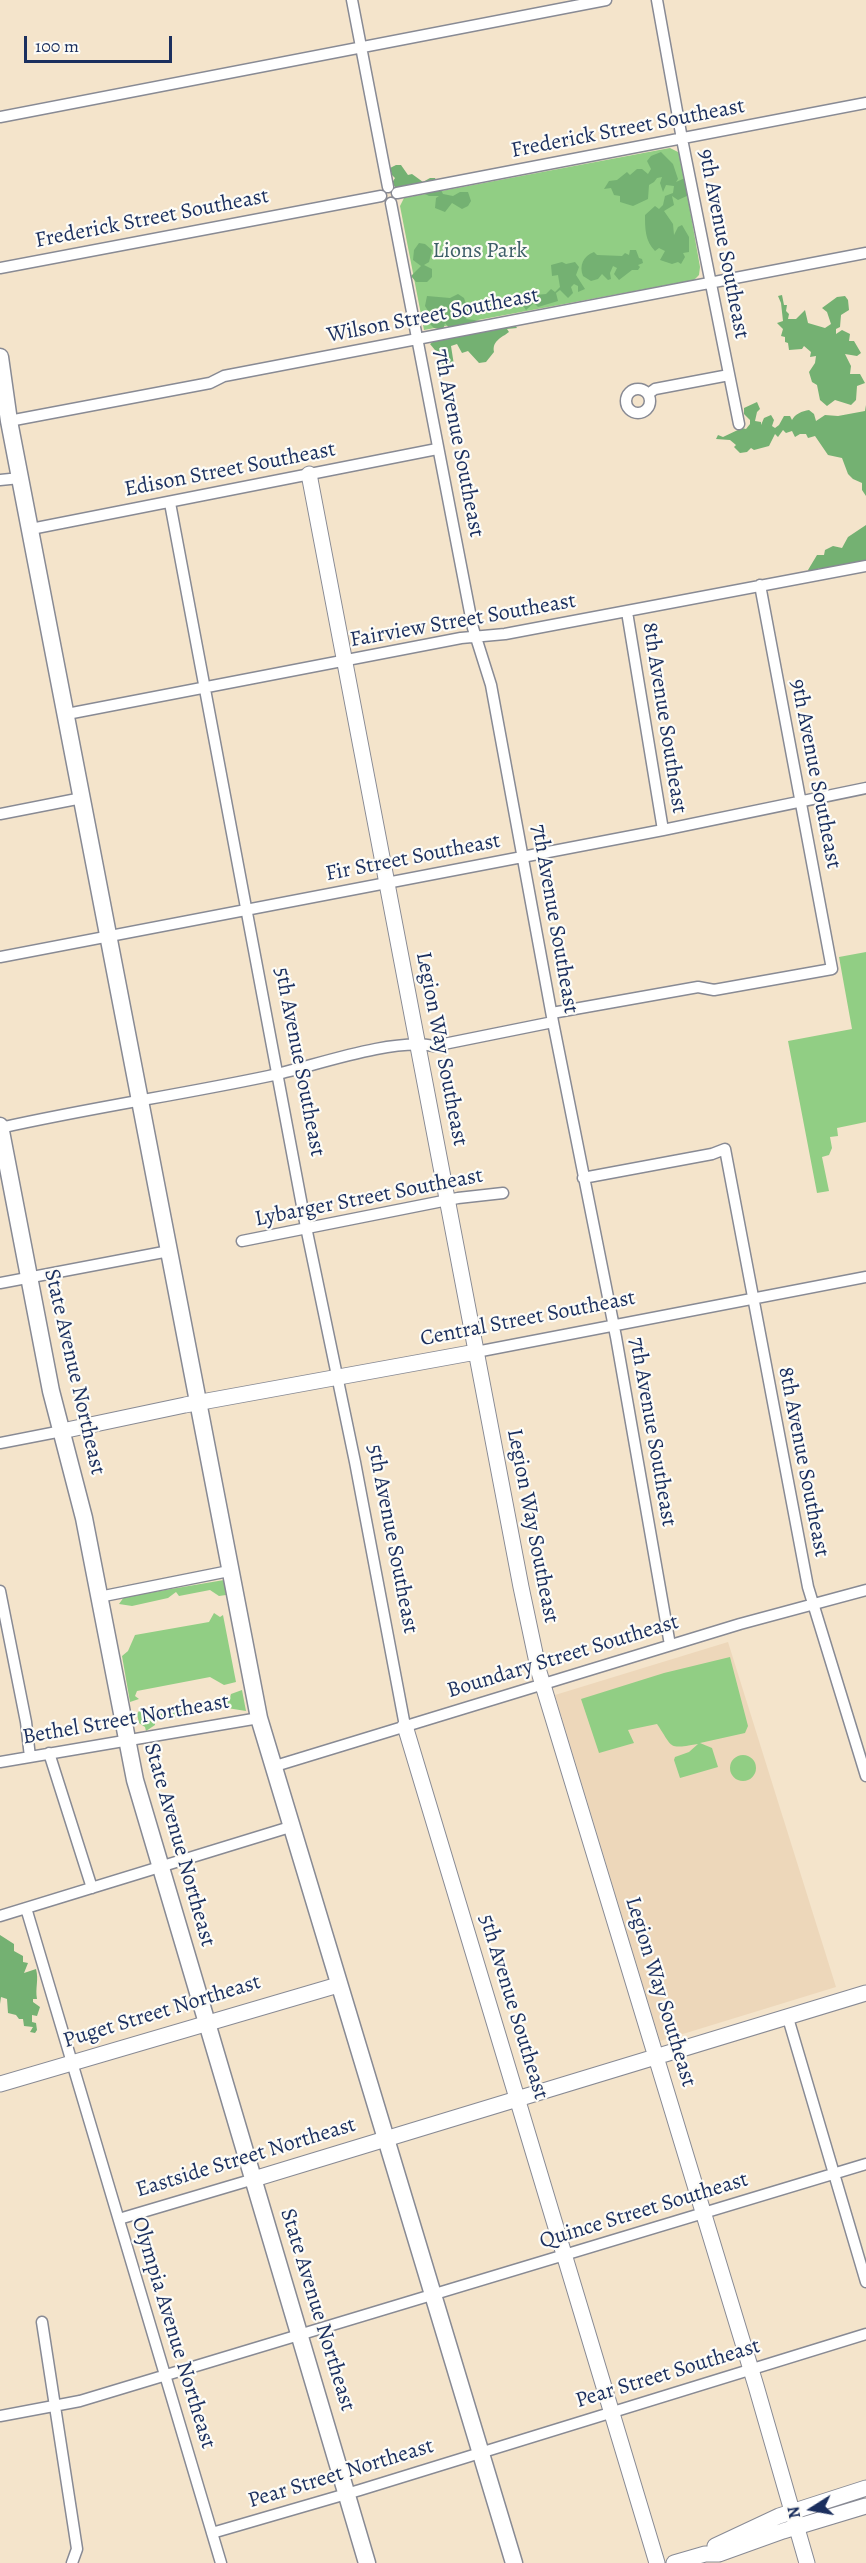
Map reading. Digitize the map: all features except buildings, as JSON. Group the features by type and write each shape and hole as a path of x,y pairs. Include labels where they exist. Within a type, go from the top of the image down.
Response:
{"main road":[{"path":"0,357 9,421 259,1718 290,1827 514,2563"},
{"name":"State Avenue Northeast","path":"0,1127 29,1278 78,1494 126,1739 160,1866 368,2563"}],"street":[{"path":"352,0 393,190 397,199 391,203 384,202 381,196 383,190 393,190"},
{"path":"0,117 606,0"},
{"name":"9th Avenue Southeast","path":"657,0 682,139 739,424"},
{"name":"Frederick Street Southeast","path":"393,190 682,139 866,103"},
{"name":"Frederick Street Southeast","path":"0,268 381,196"},
{"name":"7th Avenue Southeast","path":"391,203 437,449 476,638 491,685 616,1338 670,1645"},
{"name":"Wilson Street Southeast","path":"9,421 210,383 224,376 866,253"},
{"path":"648,394 655,388 729,375"},
{"name":"Edison Street Southeast","path":"31,529 437,449"},
{"name":"Legion Way Southeast","path":"309,474 523,1598 543,1683 751,2369 807,2563"},
{"path":"0,480 20,478"},
{"name":"5th Avenue Southeast","path":"171,502 306,1227 356,1462 405,1726 657,2563"},
{"name":"Fairview Street Southeast","path":"67,714 461,638 476,638 627,612 866,566"},
{"name":"9th Avenue Southeast","path":"553,1018 698,987 714,990 832,969 760,585"},
{"name":"8th Avenue Southeast","path":"627,612 663,830"},
{"name":"Fir Street Southeast","path":"0,957 663,830 866,788"},
{"path":"0,814 82,798"},
{"path":"0,1127 279,1074 347,1056 418,1043 434,1046 553,1018"},
{"name":"8th Avenue Southeast","path":"584,1178 712,1154 725,1149 752,1299 813,1603 866,1776"},
{"name":"Lybarger Street Southeast","path":"242,1241 447,1200 503,1193"},
{"path":"0,1283 169,1251"},
{"name":"Central Street Southeast","path":"62,1431 198,1403 866,1277"},
{"path":"0,1443 62,1431"},
{"path":"99,1597 229,1571"},
{"name":"Boundary Street Southeast","path":"272,1767 670,1645 813,1603 866,1590"},
{"path":"0,1591 26,1722 30,1757"},
{"name":"Bethel Street Northeast","path":"0,1762 259,1718"},
{"path":"49,1754 92,1888"},
{"path":"0,1916 290,1827"},
{"name":"Olympia Avenue Northeast","path":"26,1908 220,2563"},
{"name":"Puget Street Northeast","path":"0,2084 338,1985"},
{"name":"Eastside Street Northeast","path":"119,2219 866,1994"},
{"path":"788,2018 866,2282"},
{"name":"Quince Street Southeast","path":"0,2416 80,2401 866,2164"},
{"path":"42,2322 77,2549 72,2563"},
{"name":"Pear Street Southeast","path":"481,2451 866,2334"},
{"name":"Pear Street Northeast","path":"212,2533 481,2451"},
{"path":"705,2554 717,2545 793,2511 866,2488"},
{"path":"674,2563 705,2554 719,2554 866,2506"}],"shaded area":[{"path":"728,1642 836,1987 660,2041 555,1695"}],"green space":[{"name":"Lions Park","path":"670,148 680,153 700,267 699,275 694,280 424,330 400,206 404,198"},
{"path":"661,152 673,164 678,179 676,182 685,178 689,195 678,200 672,196 674,205 664,211 673,224 674,235 678,227 682,225 689,237 689,252 683,253 685,257 681,264 660,260 665,251 659,248 655,251 647,239 646,229 645,215 655,206 659,209 663,205 665,196 673,193 674,186 666,185 663,192 660,183 662,177 657,178 649,185 648,199 633,206 620,202 620,196 614,195 611,188 604,189 609,181 617,180 627,172 630,175 637,169 642,169 648,174 651,169 647,161 651,156"},
{"path":"401,165 408,175 412,174 423,182 435,178 443,194 453,196 460,192 468,192 471,201 462,209 452,203 445,212 435,208 436,198 439,196 429,196 423,193 420,184 399,190 399,187 395,187 392,183 395,178 390,168"},
{"path":"419,243 425,244 432,250 429,262 424,265 432,269 432,277 427,282 416,282 411,276 421,266 413,260 414,250"},
{"path":"630,250 636,250 639,258 642,259 643,263 638,265 640,267 638,270 632,270 619,280 614,274 617,268 613,266 610,273 611,279 608,280 602,274 598,279 591,281 583,276 581,269 583,262 590,254 594,252 597,255 622,256 625,253 629,255"},
{"path":"562,262 566,264 575,262 579,267 576,275 585,289 578,292 578,286 574,284 571,287 573,293 568,298 560,290 556,293 558,301 538,307 534,303 526,310 519,300 524,297 528,300 532,299 536,295 546,294 551,289 555,292 560,287 558,275 552,276 551,265"},
{"path":"458,294 464,298 469,313 466,319 515,325 517,328 507,329 509,332 496,342 494,352 486,362 479,363 468,351 462,353 457,344 451,346 454,365 444,368 440,360 447,354 446,350 440,356 430,344 450,329 445,323 443,330 434,328 428,322 430,314 425,306 427,296 450,298"},
{"path":"782,295 784,305 787,305 788,319 796,319 805,310 808,323 825,328 831,324 827,312 822,308 837,297 845,296 848,300 849,310 841,315 840,327 836,329 836,334 842,330 850,334 849,341 854,341 861,353 857,356 845,354 851,366 850,374 860,374 865,383 857,386 856,400 851,405 835,400 827,406 820,400 817,385 812,382 809,372 815,363 816,356 810,357 811,352 804,346 802,349 789,350 785,337 781,336 783,329 777,323 783,321 778,296"},
{"path":"757,402 760,409 755,421 761,422 761,425 764,418 771,415 774,420 772,426 775,428 784,416 790,416 792,420 799,413 809,410 814,414 816,421 825,415 838,416 865,411 866,405 866,496 862,490 862,483 848,474 842,458 828,455 815,436 808,438 806,434 800,434 795,437 792,431 786,433 783,430 778,437 775,434 769,446 754,450 751,448 747,452 740,453 730,440 716,439 718,435 723,437 742,428 746,429 750,420 744,414 744,408"},
{"path":"866,525 866,561 855,570 845,564 842,568 835,566 824,571 820,568 810,572 808,570 817,555 824,555 825,550 833,546 842,548 848,537"},
{"path":"866,952 866,1122 837,1128 838,1136 830,1137 832,1148 829,1155 822,1157 829,1191 817,1193 788,1041 852,1029 839,957"},
{"path":"224,1580 226,1595 219,1596 210,1590 179,1596 176,1592 168,1598 132,1606 119,1604 124,1597"},
{"path":"214,1613 220,1617 223,1615 236,1682 224,1685 210,1677 137,1691 135,1696 139,1699 130,1702 122,1656 128,1651 135,1635 209,1622"},
{"path":"730,1657 748,1726 745,1733 700,1743 712,1748 718,1767 680,1778 675,1757 689,1752 698,1744 672,1745 657,1724 628,1730 634,1743 599,1753 581,1699 664,1673"},
{"path":"242,1690 246,1711 227,1708 155,1721 155,1725 146,1731 145,1727 139,1723 137,1714 145,1709 142,1715 145,1717 229,1701 231,1694"},
{"path":"743,1755 752,1759 756,1768 752,1777 743,1781 734,1777 730,1768 734,1759"},
{"path":"0,1935 14,1944 14,1951 23,1956 23,1962 28,1963 24,1973 36,1969 37,1999 33,1999 33,2002 40,2007 37,2016 32,2015 32,2022 36,2023 35,2033 30,2032 33,2027 24,2026 23,2019 8,2013 7,1999 1,1997 0,2004"}]}
